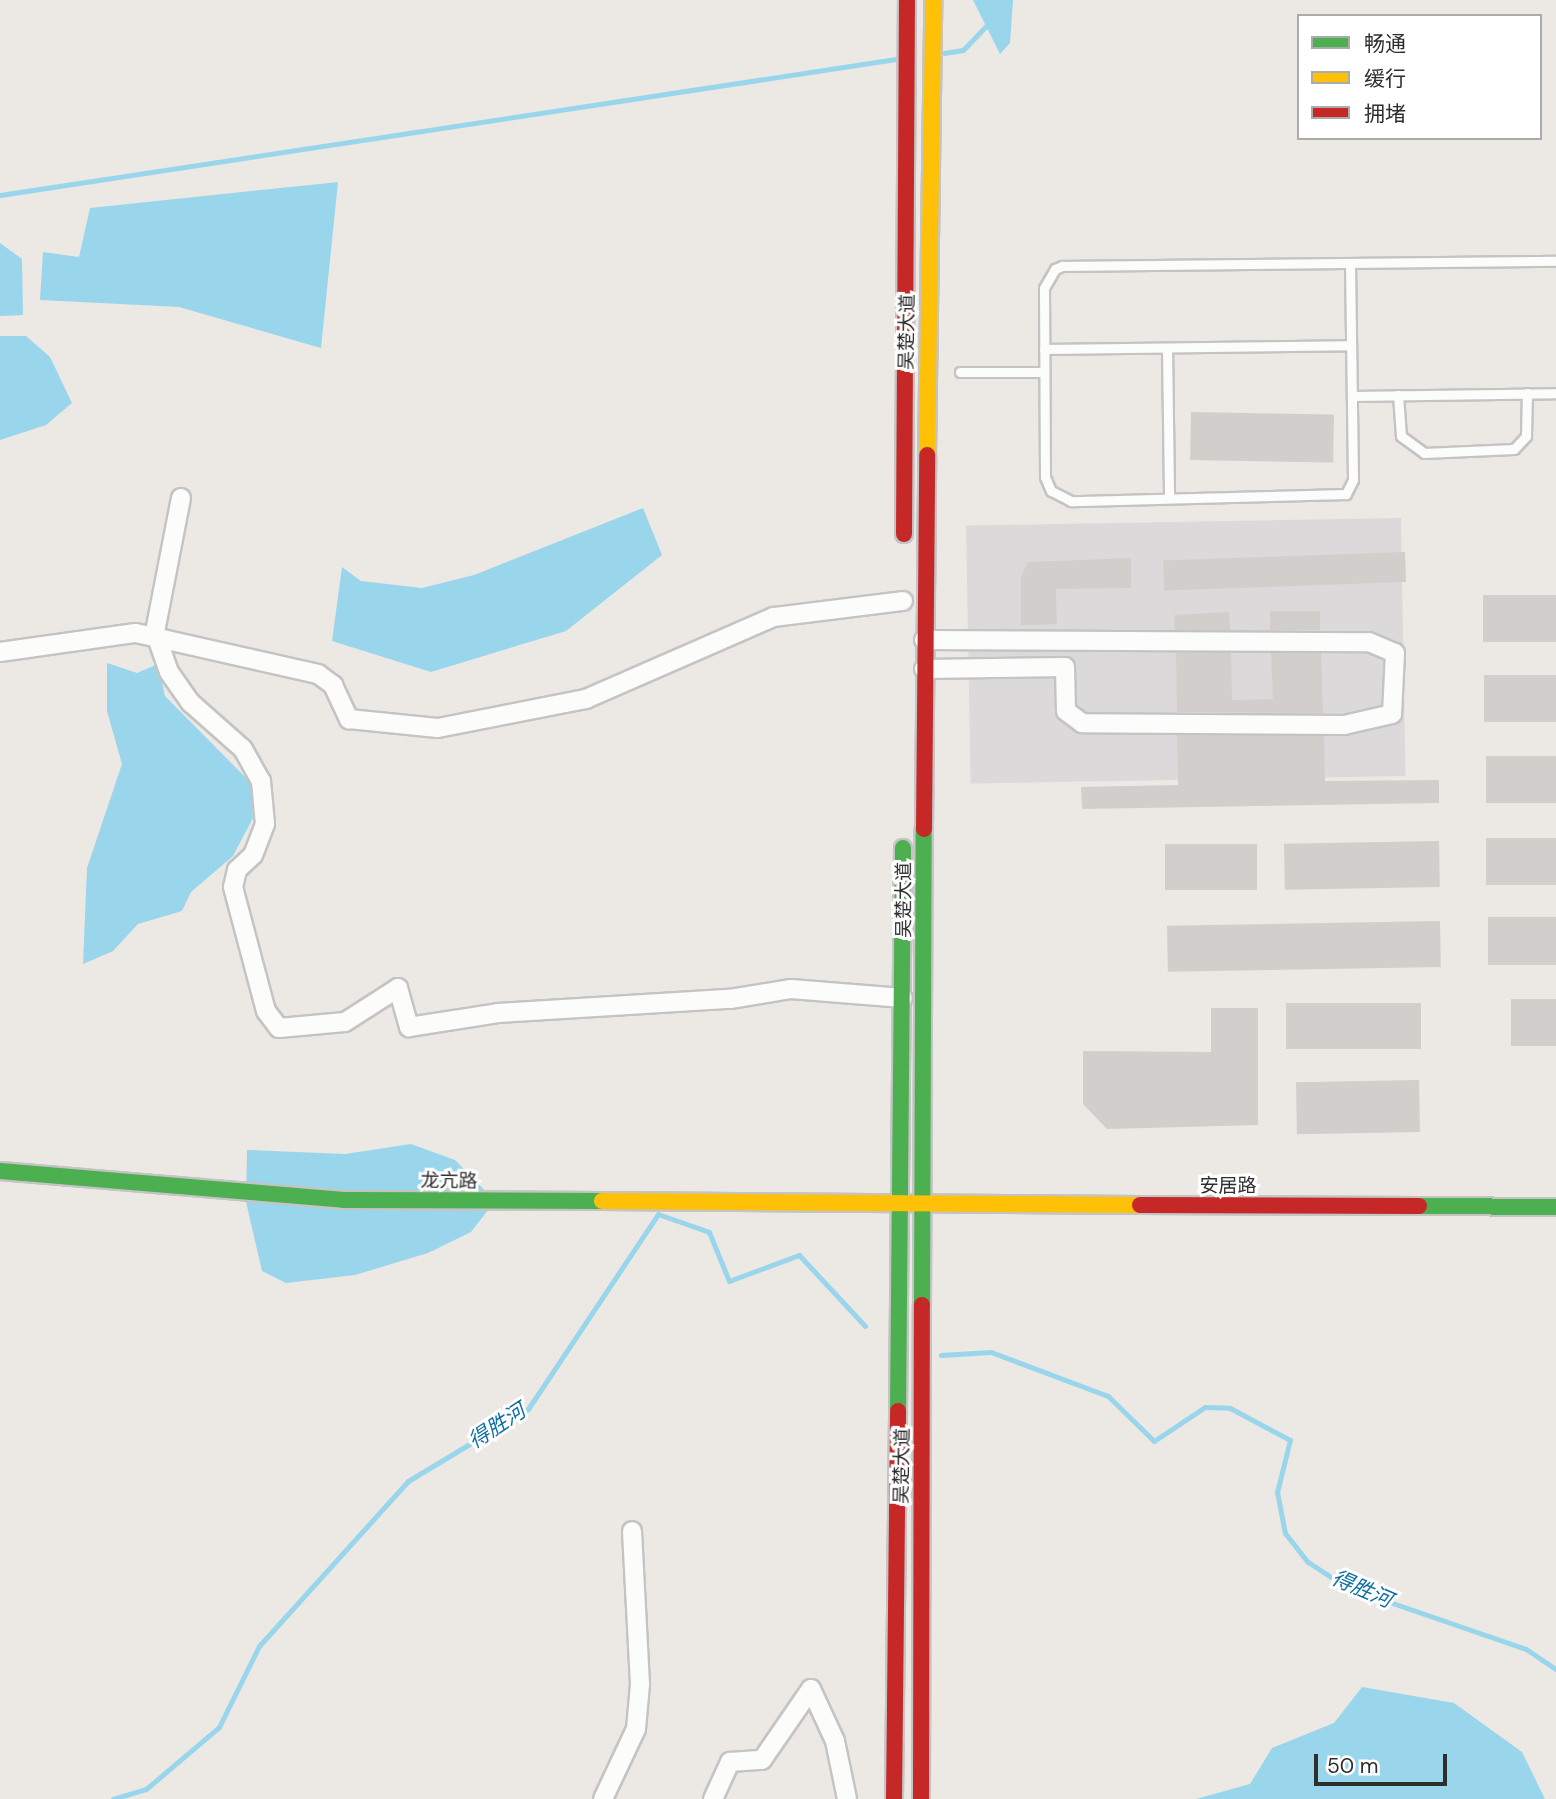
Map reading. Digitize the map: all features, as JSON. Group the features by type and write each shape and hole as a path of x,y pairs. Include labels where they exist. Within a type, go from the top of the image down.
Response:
{"main road":[{"name":"吴楚大道","path":"904,546 907,0"},
{"name":"吴楚大道","path":"921,1799 926,1207 924,640 933,6"},
{"name":"吴楚大道","path":"894,1799 903,834"},
{"name":"龙亢路","path":"0,1171 344,1200 899,1206"},
{"name":"安居路","path":"899,1206 1556,1207"}],"street":[{"path":"181,498 157,638 169,672 184,693 229,733 261,781 265,824 253,855 237,870 233,887 266,1011 279,1028 345,1022 398,988 409,1027 498,1013 730,999 791,989 903,998"},
{"path":"0,652 136,633 318,674 333,685 349,719 438,728 586,699 774,617 903,601"},
{"path":"924,640 1369,642 1395,653 1392,714 1344,724 1082,723 1066,711 1065,667 924,669"},
{"path":"603,1799 636,1729 640,1657 632,1531"},
{"path":"713,1799 730,1762 762,1760 811,1689 835,1741 848,1799"}],"lane":[{"path":"1350,263 1353,480 1346,494 1071,501 1051,491 1045,477 1044,288 1049,274 1062,266 1350,263 1556,261"},
{"path":"1044,349 1351,345"},
{"path":"1167,348 1169,498"},
{"path":"960,372 1044,372"},
{"path":"1398,395 1401,436 1424,453 1514,449 1526,436 1527,393"},
{"path":"1352,396 1556,393"}],"shaded area":[{"path":"1401,518 1406,776 971,784 966,526"}],"water":[{"path":"973,0 1013,0 1010,43 1000,54"},
{"path":"338,182 321,348 179,307 40,300 43,252 79,257 90,208"},
{"path":"0,243 22,259 23,315 0,316"},
{"path":"0,336 26,336 50,357 72,403 46,425 0,440"},
{"path":"643,508 662,555 566,631 431,672 332,641 342,567 361,581 422,588 474,575"},
{"path":"107,663 137,673 158,664 165,696 251,783 253,818 233,856 191,892 182,911 138,924 113,951 83,964 87,868 122,764 107,711"},
{"path":"411,1144 455,1160 495,1201 471,1232 428,1253 355,1275 286,1283 262,1271 246,1202 247,1150 345,1154"},
{"path":"1362,1687 1454,1703 1522,1752 1545,1799 1196,1799 1250,1784 1272,1748 1334,1723"}],"building":[{"path":"1191,412 1334,414 1333,462 1190,460"},
{"path":"1405,552 1406,582 1164,590 1163,560"},
{"path":"1131,558 1131,588 1056,589 1057,624 1021,625 1021,576 1028,562"},
{"path":"1483,595 1556,595 1556,642 1483,642"},
{"path":"1270,611 1320,611 1320,630 1270,630"},
{"path":"1229,612 1230,630 1175,633 1174,615"},
{"path":"1176,653 1231,653 1232,700 1273,699 1271,653 1321,653 1323,713 1177,712"},
{"path":"1484,675 1556,675 1556,722 1484,722"},
{"path":"1177,735 1324,736 1325,781 1439,780 1439,803 1082,809 1081,787 1178,785"},
{"path":"1486,756 1556,756 1556,803 1486,803"},
{"path":"1486,838 1556,838 1556,885 1486,885"},
{"path":"1439,841 1440,887 1285,890 1284,844"},
{"path":"1165,844 1257,844 1257,890 1165,890"},
{"path":"1488,917 1556,917 1556,965 1488,965"},
{"path":"1440,921 1441,967 1168,972 1167,926"},
{"path":"1511,999 1556,999 1556,1046 1511,1046"},
{"path":"1286,1003 1421,1003 1421,1049 1286,1049"},
{"path":"1211,1008 1258,1008 1258,1125 1107,1129 1083,1104 1083,1051 1211,1052"},
{"path":"1419,1080 1420,1132 1297,1134 1296,1082"}],"waterway":[{"path":"944,53 963,50 988,24"},
{"path":"0,195 896,59"},
{"name":"得胜河","path":"113,1799 146,1789 219,1727 259,1646 408,1481 528,1409 658,1214 709,1232 729,1281 799,1255 865,1326"},
{"name":"得胜河","path":"941,1355 991,1352 1108,1396 1154,1441 1205,1407 1230,1408 1290,1440 1277,1492 1285,1533 1308,1562 1346,1587 1526,1649 1556,1669"}],"traffic: fast":[{"path":"922,1305 924,829"},
{"path":"898,1411 903,848"},
{"path":"0,1171 344,1200 602,1201"},
{"path":"1419,1206 1556,1207"}],"traffic: slow":[{"path":"927,455 933,0"},
{"path":"602,1201 1140,1205"}],"traffic: jam":[{"path":"904,534 907,0"},
{"path":"924,829 927,455"},
{"path":"1140,1205 1419,1206"},
{"path":"921,1799 922,1305"},
{"path":"894,1799 898,1411"}]}
